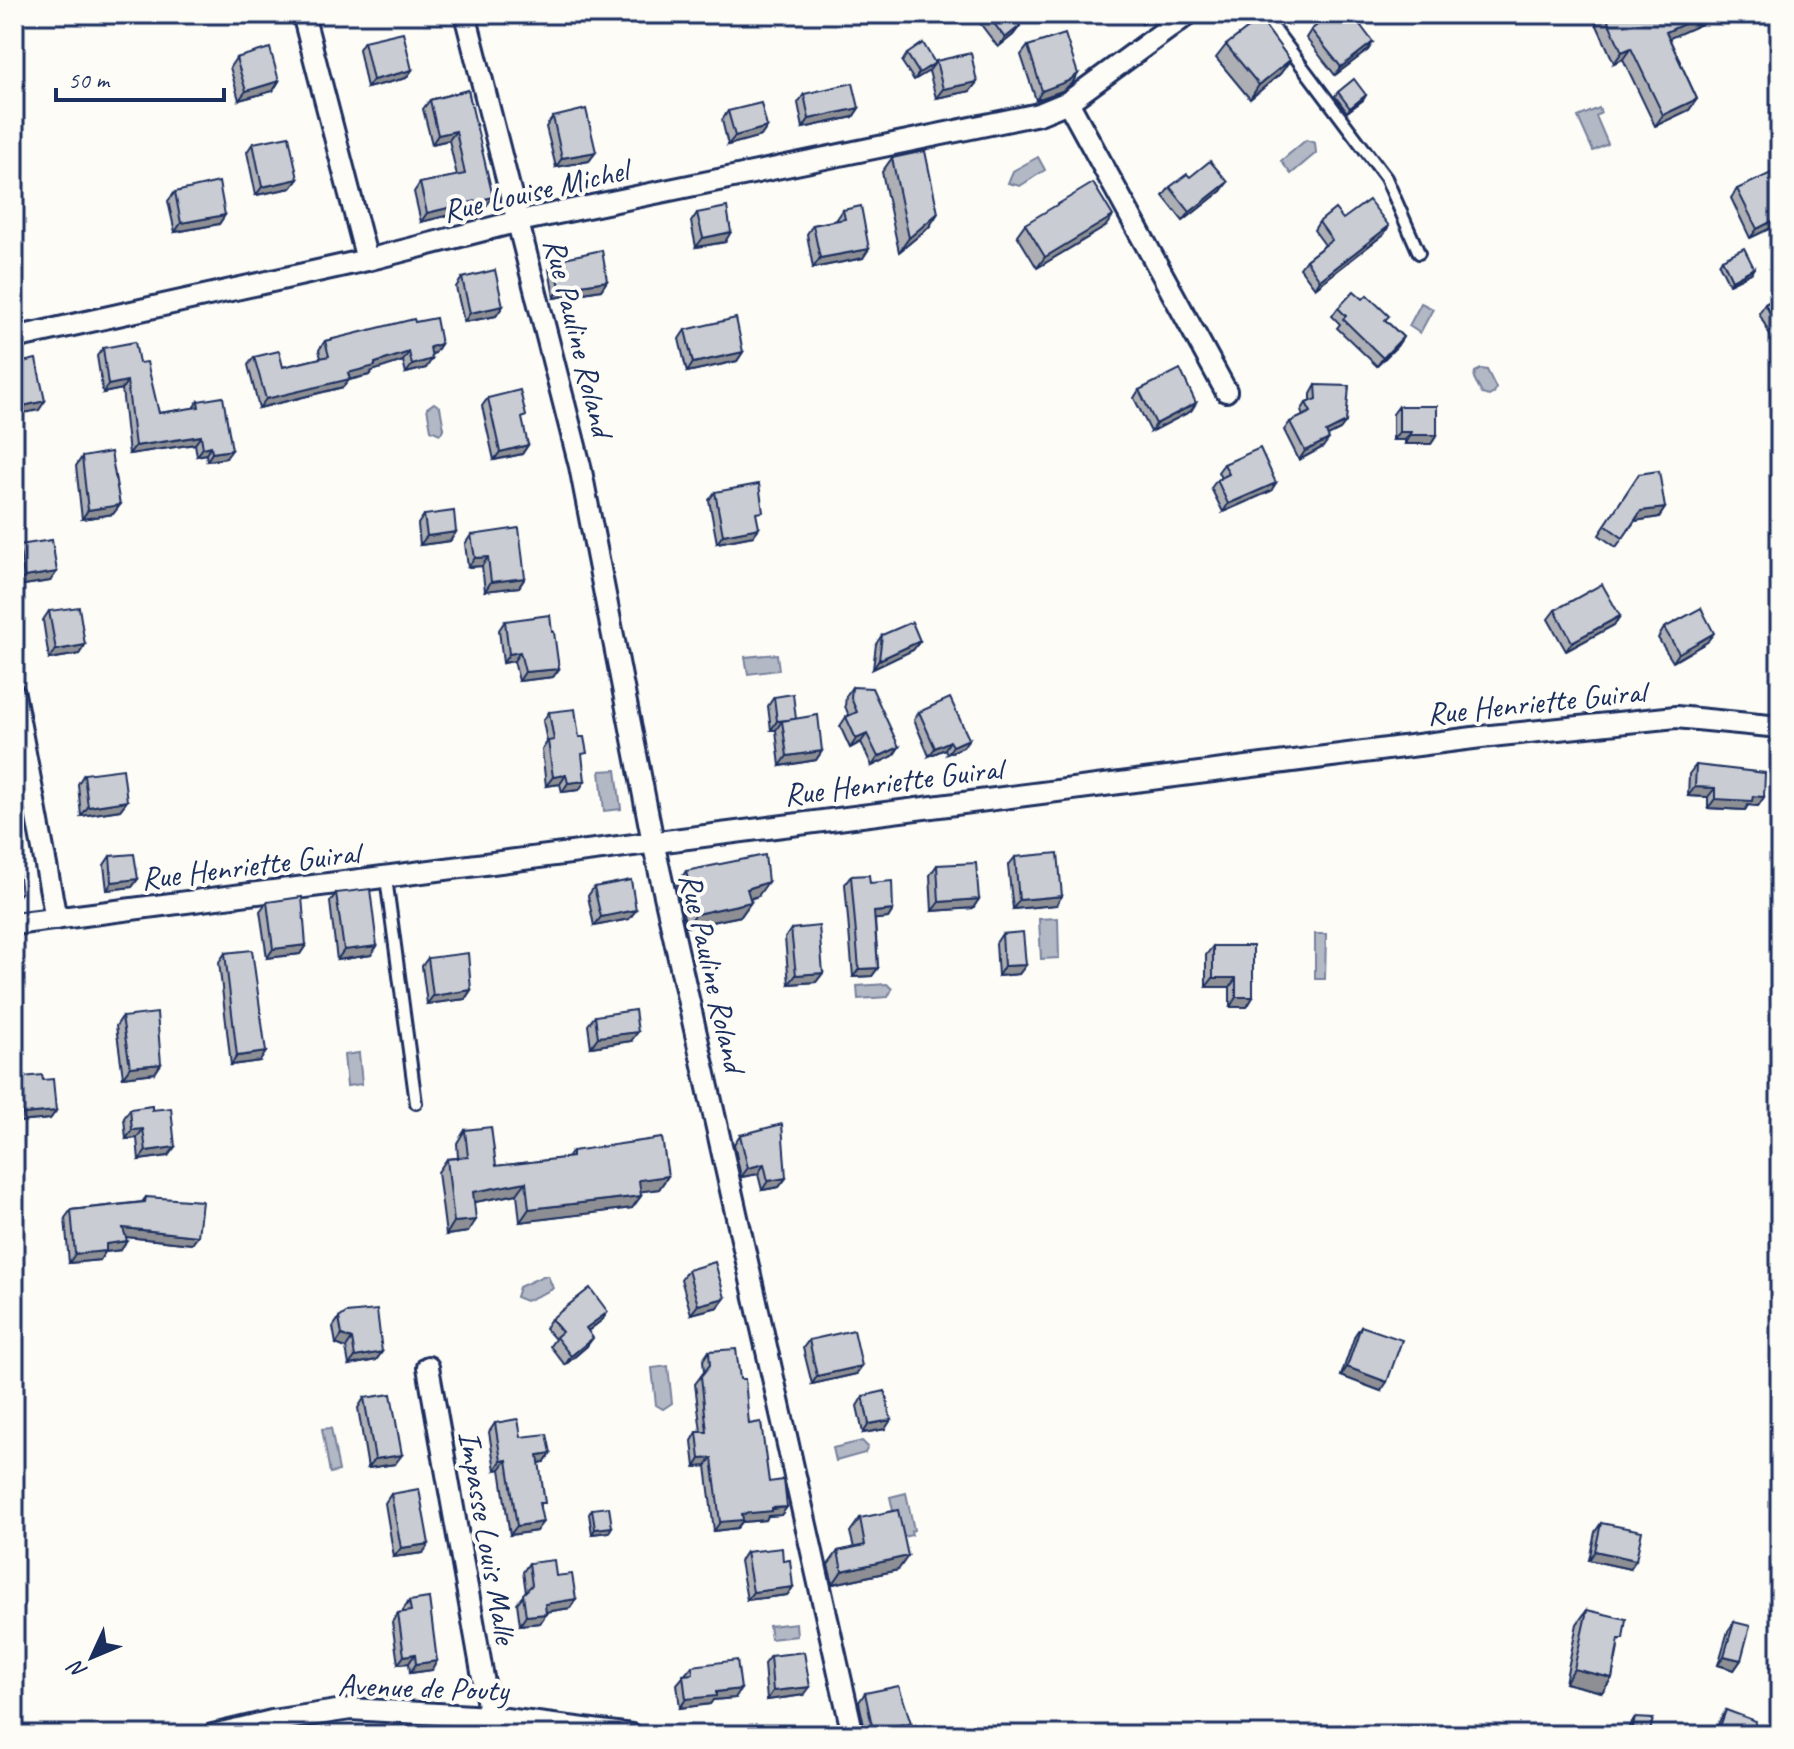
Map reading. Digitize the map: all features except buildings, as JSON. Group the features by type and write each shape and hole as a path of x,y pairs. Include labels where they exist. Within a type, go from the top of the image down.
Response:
{"street":[{"path":"303,14 367,260"},
{"name":"Rue Pauline Roland","path":"465,14 580,466 653,842 853,1735"},
{"name":"Rue Louise Michel","path":"14,338 367,260 519,221 1039,114 1068,102 1188,14"},
{"path":"1068,102 1226,391"},
{"path":"14,694 56,919"},
{"name":"Rue Henriette Guiral","path":"14,924 1496,735 1676,717 1780,727"},
{"name":"Impasse Louis Malle","path":"428,1367 490,1717"},
{"name":"Avenue de Pouty","path":"213,1735 272,1721 350,1709 490,1717 632,1735"}],"lane":[{"path":"1263,14 1386,178 1419,253"},
{"path":"386,878 416,1103"}],"shaded area":[{"path":"1599,108 1601,113 1596,116 1608,144 1593,151 1578,117"},
{"path":"1306,140 1315,143 1316,153 1291,174 1281,161"},
{"path":"1038,157 1045,170 1020,186 1008,183 1013,171"},
{"path":"1421,303 1433,309 1420,333 1409,326"},
{"path":"1487,370 1496,388 1489,396 1482,394 1474,378 1475,372"},
{"path":"434,403 440,407 444,429 440,434 431,430 427,408"},
{"path":"777,654 779,670 748,674 745,657"},
{"path":"616,770 621,809 604,811 600,771"},
{"path":"1058,918 1059,958 1041,959 1039,919"},
{"path":"1315,934 1326,934 1325,979 1315,979"},
{"path":"887,984 892,989 888,997 858,999 857,986"},
{"path":"359,1053 362,1084 347,1086 344,1055"},
{"path":"548,1276 551,1290 526,1301 516,1297 519,1287"},
{"path":"668,1366 672,1403 663,1409 656,1405 652,1368"},
{"path":"331,1428 339,1471 330,1473 322,1429"},
{"path":"862,1441 868,1447 865,1453 836,1461 833,1448"},
{"path":"906,1493 914,1530 911,1531 912,1535 903,1537 898,1533 890,1497"},
{"path":"796,1623 797,1636 771,1639 769,1626"}]}
